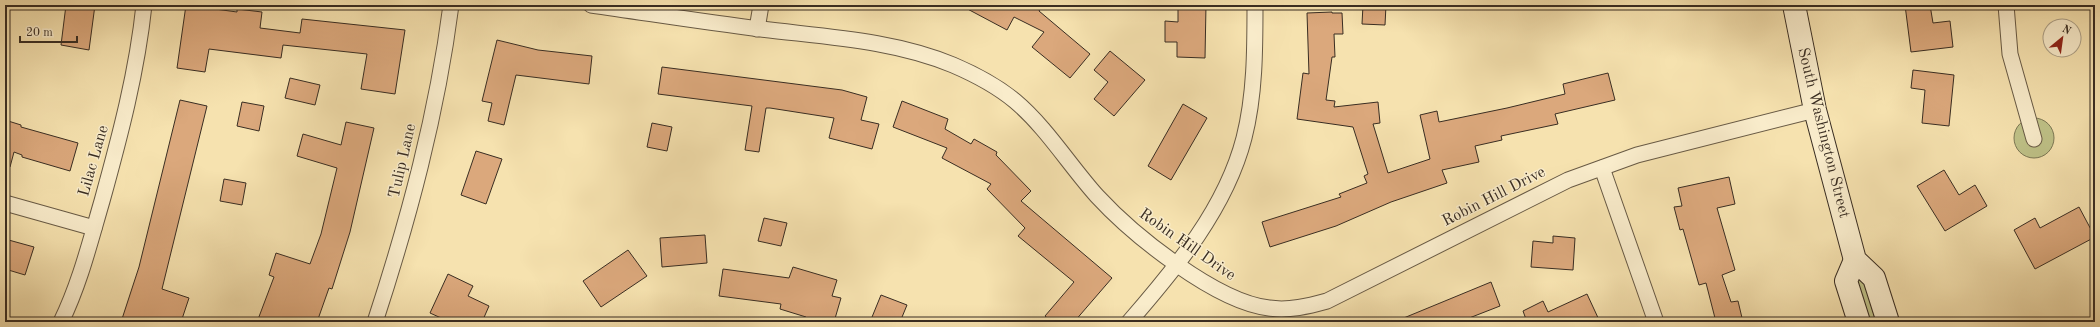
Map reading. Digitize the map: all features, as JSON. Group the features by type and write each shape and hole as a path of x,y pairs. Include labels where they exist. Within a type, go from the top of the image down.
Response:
{"main road":[{"name":"South Washington Street","path":"1794,5 1815,110 1855,260"},
{"path":"1859,322 1846,281 1855,260 1874,278 1888,322"}],"street":[{"name":"Lilac Lane","path":"62,322 72,300 123,127 132,83 144,5"},
{"name":"Tulip Lane","path":"375,322 403,234 428,139 445,53 451,5"},
{"name":"Robin Hill Drive","path":"591,5 758,29 879,43 928,56 954,66 995,87 1015,101 1098,196 1124,222 1144,239 1214,289 1237,300 1270,308 1308,306 1327,301 1364,284 1568,180 1637,154 1815,110"},
{"path":"758,29 761,5"},
{"path":"1129,322 1156,291 1198,234 1220,198 1234,167 1244,138 1250,109 1256,5"},
{"path":"2006,5 2011,62 2034,139"},
{"path":"1602,168 1656,322"},
{"path":"5,203 94,228"}],"green space":[{"path":"2034,118 2048,124 2054,138 2048,152 2034,158 2020,152 2014,138 2020,124"},
{"path":"1863,277 1876,322 1870,322 1856,279"}],"building":[{"path":"66,5 95,5 89,50 61,45"},
{"path":"186,5 237,12 237,9 262,12 260,28 300,33 302,19 405,30 395,94 361,89 367,54 283,45 281,58 209,49 205,72 177,68"},
{"path":"960,5 1042,5 1039,11 1090,54 1070,78 1032,47 1044,32 1014,17 1007,30"},
{"path":"1178,5 1206,5 1205,58 1177,57 1177,42 1165,42 1165,21 1178,22"},
{"path":"1363,5 1386,5 1385,25 1362,24"},
{"path":"1905,5 1930,5 1933,23 1950,21 1953,47 1911,52"},
{"path":"1307,13 1342,13 1343,34 1334,34 1335,57 1332,57 1326,100 1335,101 1334,107 1378,102 1380,123 1373,124 1388,173 1430,159 1420,115 1437,111 1439,122 1507,108 1565,94 1563,84 1608,73 1615,100 1555,114 1558,124 1501,136 1502,140 1475,146 1479,162 1442,170 1447,183 1391,202 1336,226 1270,247 1262,222 1341,197 1339,194 1367,183 1364,176 1368,174 1353,127 1297,119 1303,73 1309,74"},
{"path":"497,40 538,50 592,56 589,84 516,75 504,125 488,121 492,103 482,101"},
{"path":"1110,51 1145,80 1114,116 1094,99 1108,82 1094,70"},
{"path":"662,67 842,90 867,97 861,120 879,124 872,149 829,138 834,118 766,108 759,152 745,150 752,106 658,94"},
{"path":"1913,70 1954,75 1949,126 1922,123 1925,90 1911,88"},
{"path":"290,78 320,85 315,105 285,98"},
{"path":"180,100 207,106 162,289 189,298 181,322 121,322 139,267"},
{"path":"902,101 948,119 945,129 971,144 974,139 997,152 996,155 1031,191 1021,201 1112,278 1074,322 1052,322 1045,316 1074,282 1018,236 1025,228 987,189 991,184 942,158 947,148 893,127"},
{"path":"242,102 264,106 259,131 237,126"},
{"path":"1183,104 1207,118 1171,180 1148,166"},
{"path":"5,120 21,125 21,127 78,143 70,171 22,157 22,155 14,152 10,167 5,166"},
{"path":"346,122 374,128 350,232 332,289 329,288 317,322 257,322 274,277 269,275 276,253 310,264 321,234 337,168 297,156 303,134 341,145"},
{"path":"652,123 672,127 667,151 647,147"},
{"path":"476,151 502,159 486,204 461,195"},
{"path":"1944,170 1959,195 1975,185 1987,206 1945,231 1917,186"},
{"path":"1729,177 1735,204 1717,208 1735,270 1722,275 1731,302 1738,301 1743,322 1716,322 1706,283 1699,285 1683,229 1680,230 1674,207 1682,206 1678,188"},
{"path":"224,179 246,183 242,205 220,201"},
{"path":"2079,207 2095,237 2035,269 2014,230 2035,218 2040,228"},
{"path":"764,218 787,223 781,246 758,241"},
{"path":"705,235 707,263 662,267 660,238"},
{"path":"1553,236 1575,238 1573,270 1531,267 1533,241 1553,243"},
{"path":"5,239 34,247 25,275 5,269"},
{"path":"628,250 647,276 601,307 583,281"},
{"path":"793,267 837,280 832,296 841,298 834,322 805,322 806,317 780,309 781,304 719,296 723,269 789,278"},
{"path":"448,274 473,286 468,296 489,306 482,322 450,322 430,313"},
{"path":"1491,282 1500,306 1459,322 1394,322"},
{"path":"1587,294 1600,322 1527,322 1523,311 1543,301 1548,312"},
{"path":"881,295 907,305 900,322 870,322"}]}
